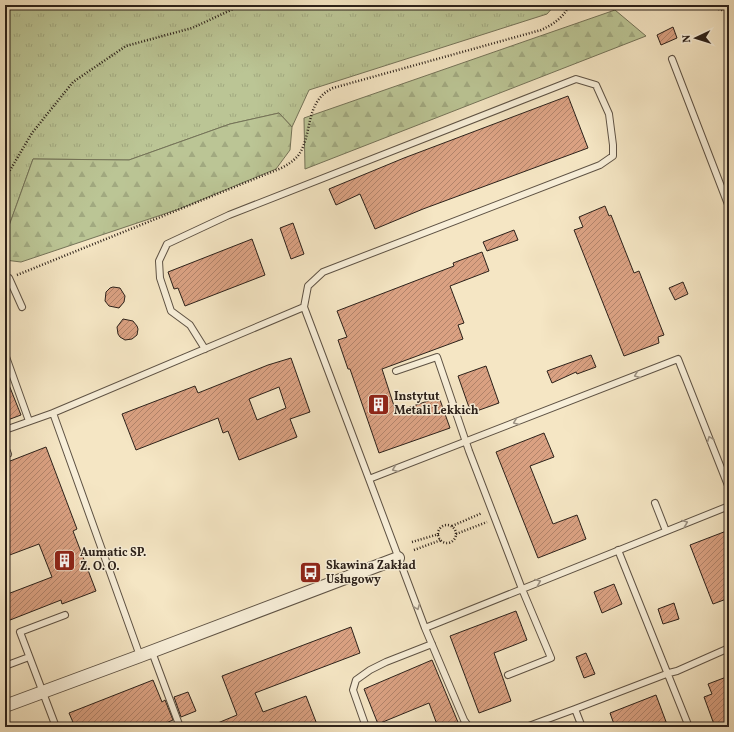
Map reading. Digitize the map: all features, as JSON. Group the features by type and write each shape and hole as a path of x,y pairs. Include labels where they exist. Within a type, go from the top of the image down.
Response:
{"street":[{"path":"5,706 42,691 152,652 398,558"}],"lane":[{"path":"672,59 729,207"},
{"path":"205,349 190,325 171,311 160,278 159,261 167,244 229,215 576,79 596,85 609,114 613,156 600,165 323,272 308,286 304,307 425,628 464,720 469,727"},
{"path":"7,279 22,307"},
{"path":"5,430 53,413 304,307"},
{"path":"5,354 29,421"},
{"path":"396,371 437,357 466,442 495,519 551,658 508,675"},
{"path":"369,479 678,359 729,488"},
{"path":"53,413 140,656"},
{"path":"5,447 8,454"},
{"path":"655,503 666,531"},
{"path":"425,628 729,506"},
{"path":"618,550 689,727"},
{"path":"56,727 20,632 65,615"},
{"path":"366,727 353,690 356,680 370,670 386,662 432,644"},
{"path":"526,727 668,673 677,671 729,648"},
{"path":"152,652 180,727"},
{"path":"5,666 29,657"},
{"path":"576,709 582,727"}],"path":[{"path":"5,188 9,172 32,133 73,82 126,46 192,28 242,5"},
{"path":"7,279 279,169 290,163 298,155 303,144 309,120 317,102 326,92 333,88 541,30 552,25 563,17 570,5"},
{"path":"704,5 729,12"},
{"path":"441,540 439,534 440,529 443,526 452,526 492,509"},
{"path":"414,550 441,540 449,542 452,541 456,534 495,519"},
{"path":"452,526 455,529 456,534"},
{"path":"412,542 439,534"}],"green space":[{"path":"5,5 555,5 547,14 309,90 292,127 279,113 230,124 129,160 33,159 5,237"},
{"path":"615,10 646,36 305,169 304,118"},
{"path":"279,113 292,127 290,150 276,169 179,209 21,262 5,260 5,237 33,159 129,160 230,124"}],"building":[{"path":"673,27 677,38 661,45 657,35"},
{"path":"568,96 588,148 423,209 375,229 360,194 336,205 329,189 404,158"},
{"path":"605,206 609,216 611,215 634,273 639,271 664,335 658,337 659,343 624,356 574,230 583,227 579,217"},
{"path":"293,223 304,254 291,259 280,228"},
{"path":"514,230 518,240 487,251 483,242"},
{"path":"252,239 265,275 185,306 178,288 174,289 168,272"},
{"path":"482,252 489,271 450,286 464,323 458,325 463,339 382,369 396,412 439,397 450,428 379,453 350,369 348,369 338,340 347,337 337,311 454,266 453,263"},
{"path":"683,282 688,294 675,300 669,288"},
{"path":"113,287 120,288 125,296 124,302 119,308 109,306 105,301 106,292"},
{"path":"123,319 133,321 137,326 137,335 132,339 125,340 118,334 117,327"},
{"path":"591,355 596,367 577,374 576,372 552,383 547,371"},
{"path":"291,358 310,412 290,419 297,437 239,460 228,431 223,433 218,418 136,450 122,414 195,386 198,393 268,365","holes":["279,387 286,408 257,420 249,399"]},
{"path":"486,366 499,403 471,413 458,376"},
{"path":"5,375 21,415 5,421"},
{"path":"544,433 554,457 530,466 553,524 577,515 586,539 538,558 496,452"},
{"path":"46,447 77,529 73,531 96,591 62,604 61,600 5,622 5,595 52,577 39,544 7,556 5,549 5,463"},
{"path":"729,530 729,598 713,604 690,545"},
{"path":"614,584 622,604 602,613 594,592"},
{"path":"674,603 679,619 663,624 658,609"},
{"path":"516,611 527,640 494,653 511,701 479,713 450,636"},
{"path":"351,627 360,653 255,693 263,712 306,696 318,727 208,727 237,715 222,676"},
{"path":"586,653 595,674 584,678 576,657"},
{"path":"432,660 460,727 438,727 429,703 378,724 364,689"},
{"path":"729,676 729,727 715,727 704,697 712,694 708,684"},
{"path":"153,680 162,702 165,700 173,720 166,723 168,727 75,727 69,713"},
{"path":"188,692 196,711 181,717 174,697"},
{"path":"656,695 668,727 615,727 610,713"}],"place":[{"name":"Instytut Metali Lekkich","path":"378,404"},
{"name":"Aumatic SP. Z. O. O.","path":"65,560"},
{"name":"Skawina Zakład Usługowy","path":"310,573"}]}
